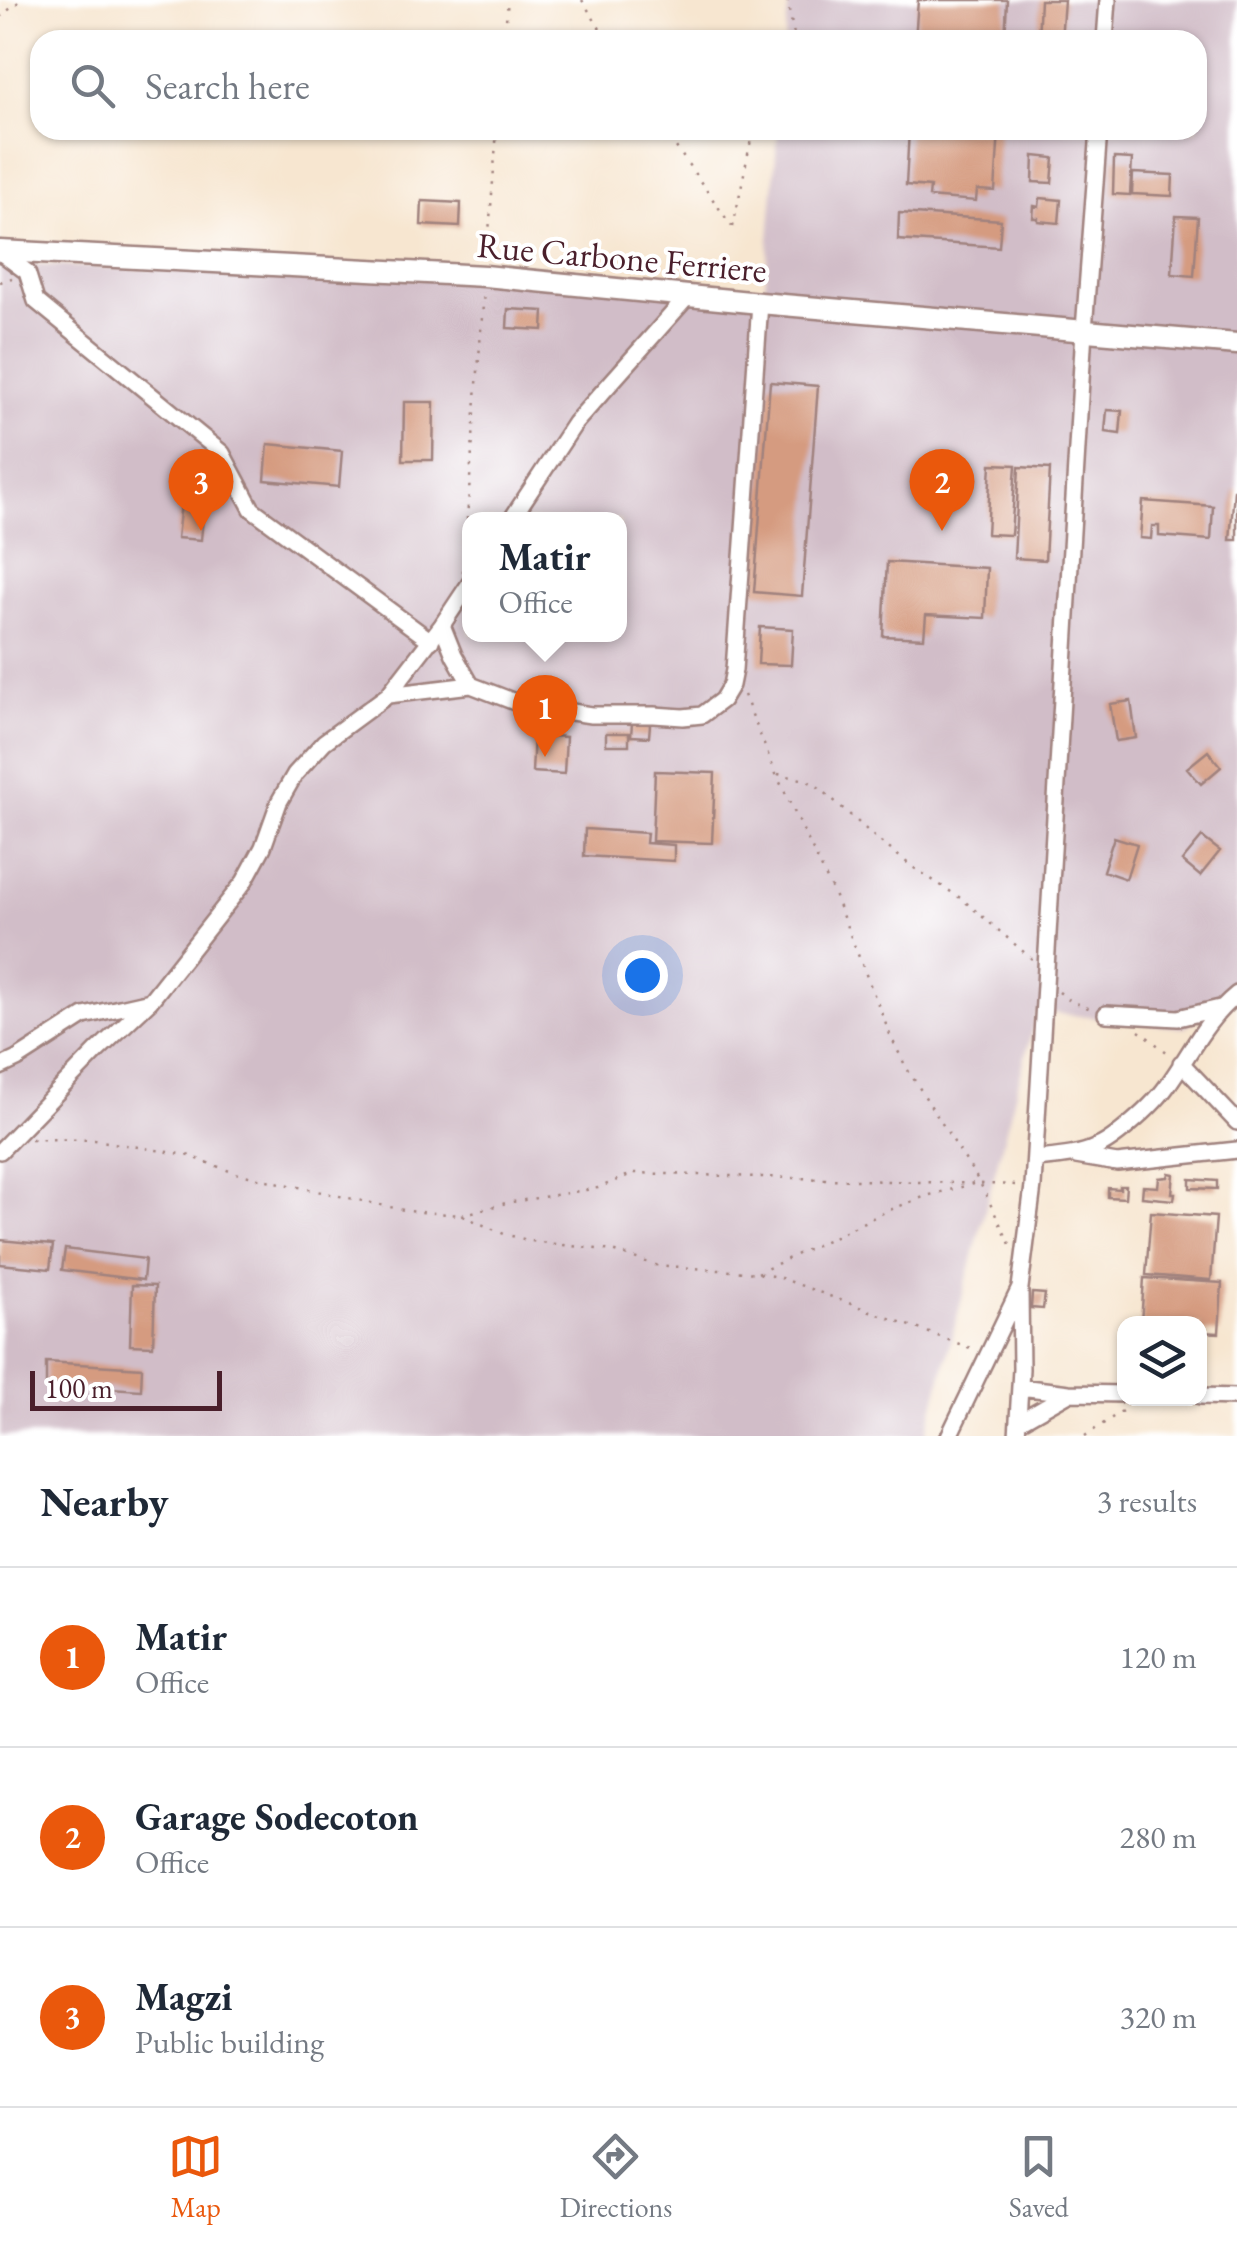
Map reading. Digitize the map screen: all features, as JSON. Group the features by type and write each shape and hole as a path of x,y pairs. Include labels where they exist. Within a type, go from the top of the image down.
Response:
{"street":[{"path":"1106,30 1108,0"},
{"path":"1017,1429 1020,1288 1036,1159 1097,140"},
{"path":"0,252 27,272 36,301 222,453 252,509 430,641"},
{"name":"Rue Carbone Ferriere","path":"0,252 485,276 1237,344"},
{"path":"515,512 575,422 689,296"},
{"path":"388,695 471,685 520,704 591,715 683,717 702,716 722,700 734,670 760,303"},
{"path":"6,1145 150,1001 244,882 295,774 324,742 388,695 462,595"},
{"path":"442,625 471,685"},
{"path":"1036,1159 1097,1148 1132,1122 1154,1103 1188,1050 1220,1008 1237,994"},
{"path":"0,1067 84,1016 150,1001"},
{"path":"1106,1014 1178,1018 1220,1008"},
{"path":"1182,1063 1237,1122"},
{"path":"1072,1155 1117,1164 1237,1150"},
{"path":"950,1436 1020,1288"},
{"path":"1020,1388 1117,1400"},
{"path":"1017,1429 1069,1393"},
{"path":"1207,1396 1237,1397"}],"path":[{"path":"0,17 21,0"},
{"path":"505,30 508,0"},
{"path":"582,0 600,30"},
{"path":"787,0 793,30"},
{"path":"470,512 496,140"},
{"path":"671,140 733,228 751,140"},
{"path":"734,670 776,774 833,892 898,1052 980,1183 1023,1268"},
{"path":"776,774 806,780 820,788 914,868 962,899 1047,974 1063,996 1106,1014"},
{"path":"1138,1031 1182,1063"},
{"path":"6,1145 95,1140 186,1155 235,1172 408,1211 461,1215 506,1203 598,1188 634,1173 1033,1186"},
{"path":"756,1273 887,1211 926,1196 980,1183"},
{"path":"461,1215 531,1241 613,1251 655,1265 756,1273 803,1285 987,1354"},
{"path":"1084,1436 1119,1406"}],"shaded area":[{"path":"789,0 1237,0 1237,992 1184,1028 1037,1011 926,1436 0,1436 0,264 584,283 764,299 777,140 1207,140 1207,30 786,30"}],"building":[{"path":"918,0 1007,0 1006,30 916,30"},
{"path":"1040,0 1064,0 1062,30 1038,30"},
{"path":"908,140 998,140 995,191 977,190 976,201 929,197 930,187 906,185"},
{"path":"1034,156 1054,158 1052,183 1033,182"},
{"path":"1114,158 1132,159 1130,195 1113,194"},
{"path":"1133,173 1173,175 1172,196 1132,194"},
{"path":"1040,198 1061,200 1059,223 1033,218 1034,206 1039,207"},
{"path":"422,201 461,203 460,227 421,225"},
{"path":"899,213 1001,220 999,247 898,240"},
{"path":"1176,216 1198,217 1194,276 1172,274"},
{"path":"508,309 544,311 543,330 507,328"},
{"path":"770,382 818,386 802,596 754,592"},
{"path":"404,402 434,402 433,460 403,460"},
{"path":"1107,410 1122,411 1120,434 1105,432"},
{"path":"268,444 342,451 339,487 265,480"},
{"path":"991,464 1016,465 1011,535 987,534"},
{"path":"1019,467 1050,469 1045,560 1014,558"},
{"path":"1234,490 1237,540 1230,540"},
{"path":"1143,501 1213,506 1211,540 1159,536 1159,526 1152,526 1151,539 1140,538"},
{"path":"181,504 204,507 201,540 177,538"},
{"path":"887,562 987,568 985,618 926,615 924,638 883,636"},
{"path":"760,627 793,629 791,665 758,664"},
{"path":"1131,701 1136,738 1116,741 1110,704"},
{"path":"632,723 650,724 649,737 631,736"},
{"path":"606,733 629,733 629,745 606,745"},
{"path":"534,735 566,737 564,774 532,772"},
{"path":"1208,751 1221,767 1201,784 1187,768"},
{"path":"655,771 715,773 712,843 652,841"},
{"path":"585,829 647,833 646,843 674,845 674,861 584,856"},
{"path":"1114,837 1137,844 1126,879 1103,871"},
{"path":"1202,837 1220,851 1200,876 1182,861"},
{"path":"1169,1173 1174,1174 1174,1200 1142,1197 1143,1186 1158,1187 1159,1178 1168,1177"},
{"path":"1190,1179 1217,1181 1217,1189 1190,1188"},
{"path":"1126,1186 1125,1198 1108,1197 1108,1188"},
{"path":"1151,1212 1216,1217 1211,1280 1146,1275"},
{"path":"0,1240 53,1245 50,1269 0,1264"},
{"path":"65,1249 145,1259 143,1280 62,1270"},
{"path":"1144,1278 1222,1283 1219,1333 1207,1332 1207,1316 1142,1316"},
{"path":"132,1285 155,1286 153,1346 130,1345"},
{"path":"1032,1293 1045,1294 1043,1309 1031,1308"},
{"path":"46,1362 142,1368 141,1390 46,1384"}],"place":[{"name":"Magzi","path":"201,531"},
{"name":"Garage Sodecoton","path":"942,531"},
{"name":"Matir","path":"545,757"}]}
